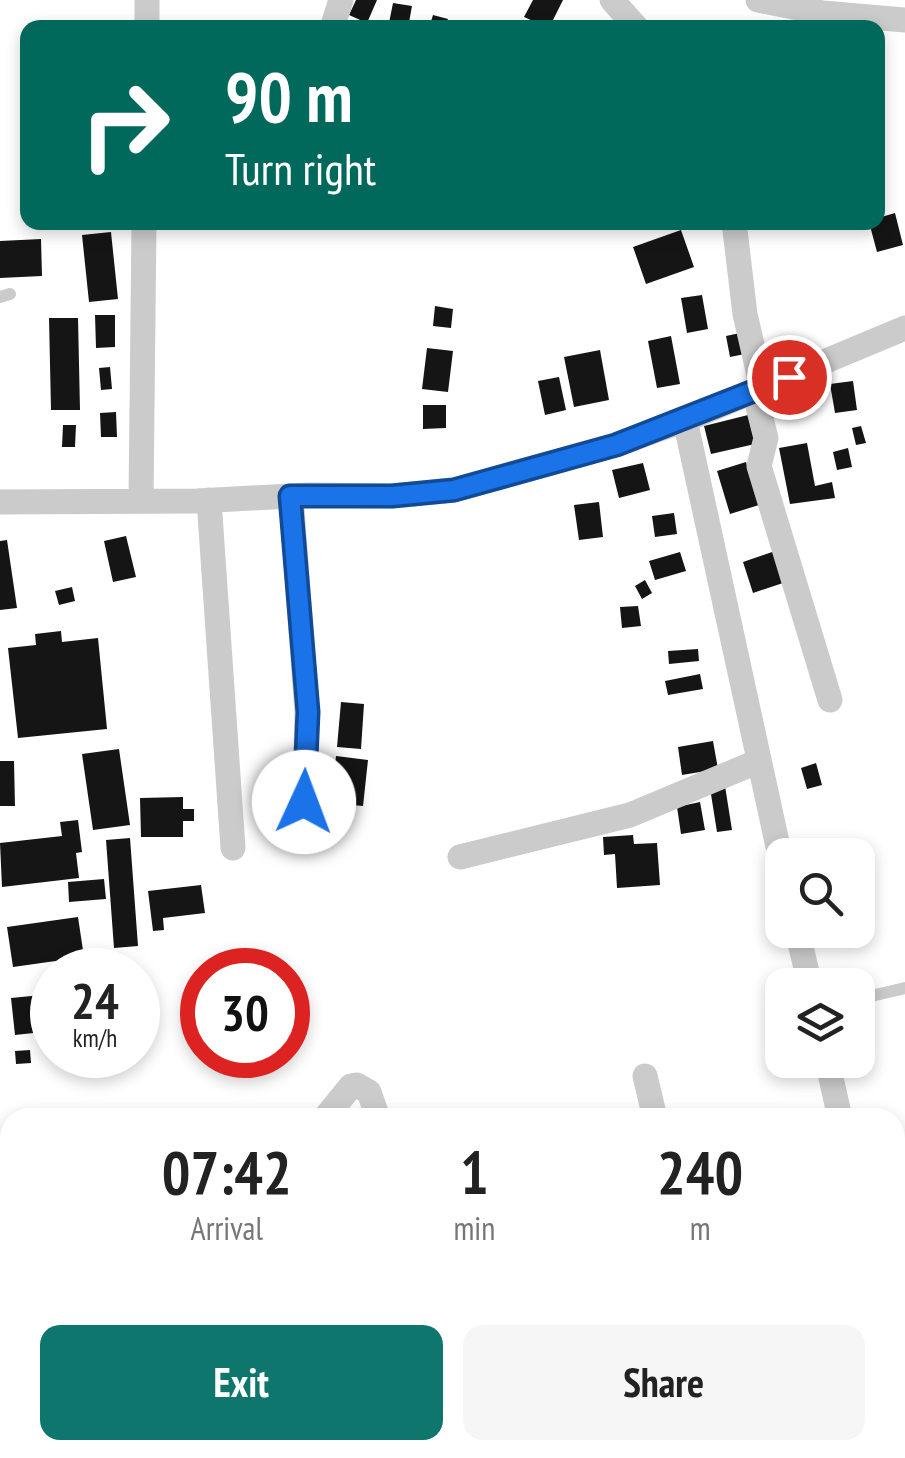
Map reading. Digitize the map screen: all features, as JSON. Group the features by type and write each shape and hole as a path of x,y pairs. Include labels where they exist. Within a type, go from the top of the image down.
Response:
{"street":[{"path":"612,0 630,20"},
{"path":"758,0 905,20"},
{"path":"140,501 144,230"},
{"path":"735,230 766,438 759,466 830,700"},
{"path":"0,502 392,496 454,490 616,445 905,328"},
{"path":"685,420 776,838"},
{"path":"290,496 308,712 304,802"},
{"path":"210,500 233,848"},
{"path":"460,857 630,815 759,762"},
{"path":"644,1076 652,1108"},
{"path":"831,1078 838,1108"},
{"path":"332,1108 351,1086 357,1085 369,1092 375,1108"}],"lane":[{"path":"875,995 905,988"}],"building":[{"path":"356,0 377,0 368,20 349,15"},
{"path":"533,0 563,0 553,20 524,17"},
{"path":"393,3 412,6 409,20 390,20"},
{"path":"895,213 903,245 877,252 871,230 885,230 885,216"},
{"path":"681,230 694,267 646,284 633,247"},
{"path":"111,232 118,299 89,302 82,235"},
{"path":"41,239 42,276 0,278 0,241"},
{"path":"702,295 708,329 687,333 681,298"},
{"path":"435,306 453,309 451,328 433,326"},
{"path":"95,315 115,315 115,347 96,348"},
{"path":"49,318 78,318 80,410 51,410"},
{"path":"740,333 745,354 730,357 726,336"},
{"path":"671,336 680,384 657,388 648,341"},
{"path":"427,348 453,351 448,392 422,389"},
{"path":"600,350 609,400 574,407 564,357"},
{"path":"110,367 112,389 101,390 99,368"},
{"path":"559,377 566,410 545,415 538,381"},
{"path":"853,381 857,410 835,413 830,384"},
{"path":"423,405 446,405 446,428 423,429"},
{"path":"116,412 117,437 101,437 100,413"},
{"path":"748,415 755,444 711,454 704,426"},
{"path":"63,425 76,425 75,447 62,447"},
{"path":"861,426 866,443 856,445 852,428"},
{"path":"807,443 815,486 832,482 835,498 790,504 779,448"},
{"path":"848,448 852,467 837,470 833,452"},
{"path":"746,462 759,505 730,514 717,471"},
{"path":"643,463 650,490 619,498 612,470"},
{"path":"599,502 603,537 579,540 574,505"},
{"path":"674,513 677,534 655,537 652,516"},
{"path":"126,536 136,577 113,582 104,541"},
{"path":"7,540 17,608 0,610 0,541"},
{"path":"775,551 786,582 753,593 743,562"},
{"path":"680,552 686,571 655,580 649,561"},
{"path":"645,580 652,593 642,599 635,586"},
{"path":"72,587 75,601 59,605 55,591"},
{"path":"638,606 641,626 622,628 620,607"},
{"path":"61,631 62,642 98,638 107,729 18,738 8,648 36,645 35,634"},
{"path":"698,649 699,661 669,664 668,651"},
{"path":"700,674 703,689 668,695 665,681"},
{"path":"341,702 364,704 361,749 337,747"},
{"path":"713,741 718,769 682,775 678,747"},
{"path":"119,749 130,825 93,830 82,754"},
{"path":"336,756 368,760 363,806 331,803"},
{"path":"0,761 14,761 15,806 0,806"},
{"path":"816,763 822,785 807,789 801,768"},
{"path":"725,786 732,830 717,832 710,788"},
{"path":"183,797 183,809 194,809 194,821 183,821 183,837 141,837 140,798"},
{"path":"700,802 705,830 681,834 677,807"},
{"path":"78,820 82,852 76,853 79,878 2,887 0,843 62,836 60,822"},
{"path":"633,835 634,844 657,843 660,885 617,888 615,854 604,855 603,837"},
{"path":"130,838 138,946 114,948 106,840"},
{"path":"104,879 106,899 69,902 68,882"},
{"path":"201,885 205,913 163,918 164,930 153,931 148,891"},
{"path":"78,917 83,948 30,948 30,965 13,967 7,927"},
{"path":"30,996 30,1033 15,1035 11,998"},
{"path":"30,1050 30,1063 16,1064 15,1051"}],"route":[{"path":"304,802 308,712 290,496 392,496 454,490 616,445 789,377"}]}
